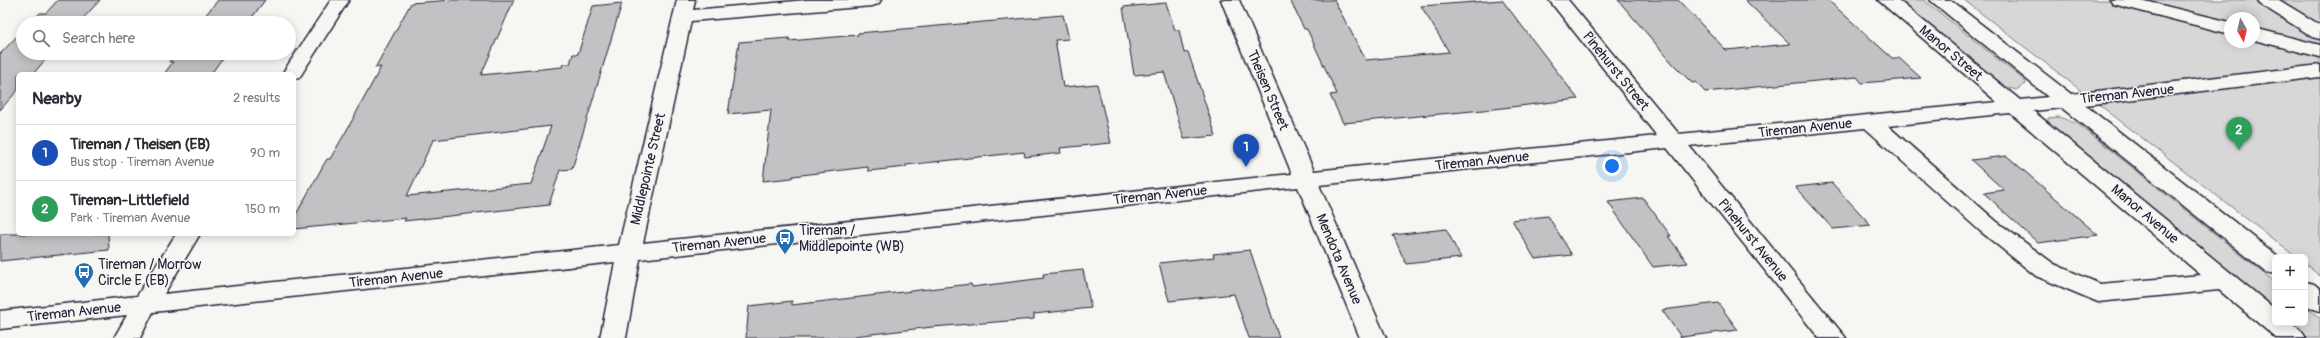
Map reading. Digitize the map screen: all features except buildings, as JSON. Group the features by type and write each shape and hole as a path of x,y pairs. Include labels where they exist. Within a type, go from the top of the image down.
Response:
{"street":[{"path":"293,72 340,0"},
{"path":"684,8 872,0"},
{"name":"Theisen Street","path":"1230,0 1306,180"},
{"name":"Pinehurst Street","path":"1558,0 1673,142"},
{"name":"Manor Street","path":"1887,0 2014,106"},
{"path":"1939,0 2272,264"},
{"path":"2119,0 2224,26"},
{"path":"2266,0 2320,33"},
{"name":"Middlepointe Street","path":"613,338 629,253 684,8"},
{"path":"2260,36 2320,51"},
{"name":"Tireman Avenue","path":"0,320 144,306 1306,180 2066,101 2320,71"},
{"name":"Manor Avenue","path":"2014,106 2272,320"},
{"path":"1870,121 1988,226 2045,270 2098,293 2225,281"},
{"name":"Pinehurst Avenue","path":"1673,142 1833,338"},
{"name":"Mendota Avenue","path":"1306,180 1373,338"},
{"path":"127,338 144,306 187,236"},
{"path":"2308,292 2320,302"},
{"name":"Manor Avenue","path":"2279,326 2293,338"}],"shaded area":[{"path":"1897,0 1924,0 2025,81 2026,84 2016,90 2000,85"},
{"path":"1964,0 2320,0 2320,276 2308,266 2308,254 2292,254"},
{"path":"2059,117 2078,124 2272,280 2272,309 2048,124 2048,118"},
{"path":"2308,308 2320,318 2320,338 2308,338 2293,326 2308,326"}],"place":[{"name":"Tireman-Littlefield","path":"2239,150"},
{"name":"Tireman / Theisen (EB)","path":"1246,167"},
{"name":"Tireman / Middlepointe (WB)","path":"785,255"},
{"name":"Tireman / Morrow Circle E (EB)","path":"84,289"}]}
